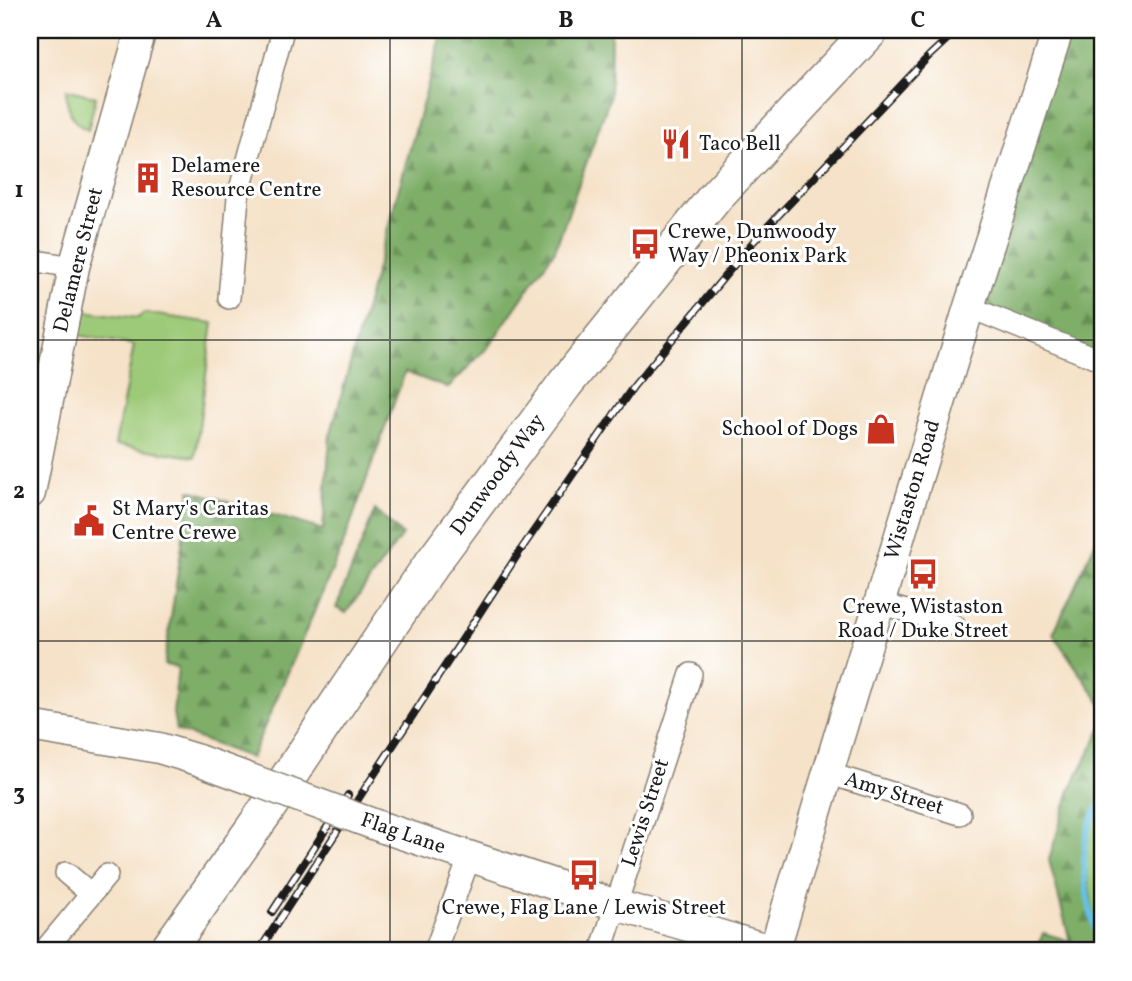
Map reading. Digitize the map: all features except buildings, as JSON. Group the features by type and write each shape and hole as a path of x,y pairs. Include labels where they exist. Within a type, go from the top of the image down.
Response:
{"main road":[{"name":"Dunwoody Way","path":"167,951 267,809 425,573 565,384 716,196 871,30"}],"street":[{"name":"Delamere Street","path":"30,493 38,409 74,267 141,30"},
{"path":"229,298 238,197 283,30"},
{"name":"Wistaston Road","path":"774,951 969,307 1058,30"},
{"path":"30,260 74,267"},
{"path":"969,307 1102,361"},
{"path":"879,603 954,625"},
{"name":"Lewis Street","path":"601,951 691,674"},
{"name":"Flag Lane","path":"30,726 159,748 384,828 616,905 774,951"},
{"name":"Amy Street","path":"827,773 960,814"},
{"path":"435,951 470,856"},
{"path":"66,873 91,894"},
{"path":"44,951 107,875"}],"green space":[{"path":"443,30 611,30 610,97 555,250 489,346 448,388 405,372 343,545 251,758 176,730 173,713 178,667 164,665 190,490 323,530 330,436"},
{"path":"1058,30 1102,30 1102,361 969,307"},
{"path":"66,89 96,97 88,130 73,119"},
{"path":"84,311 138,318 144,313 213,323 195,457 115,445 134,345 72,334 74,314"},
{"path":"375,510 402,535 346,613 336,608"},
{"path":"1102,528 1102,705 1053,634"},
{"path":"1102,728 1102,802 1092,816 1083,852 1100,951 1037,951 1043,933 1070,941 1049,860 1070,790"},
{"path":"1102,802 1100,951 1087,894 1084,856 1092,819"}],"waterway":[{"path":"1100,951 1087,894 1084,856 1086,837 1102,802"}],"railway":[{"path":"259,951 520,551 633,387 753,242 929,56 957,30"},
{"path":"272,912 348,795"}],"place":[{"name":"Taco Bell","path":"676,144"},
{"name":"Delamere Resource Centre","path":"148,178"},
{"name":"Crewe, Dunwoody Way / Pheonix Park","path":"645,244"},
{"name":"School of Dogs","path":"881,429"},
{"name":"St Mary's Caritas Centre Crewe","path":"89,521"},
{"name":"Crewe, Wistaston Road / Duke Street","path":"923,574"},
{"name":"Crewe, Flag Lane / Lewis Street","path":"584,875"}]}
